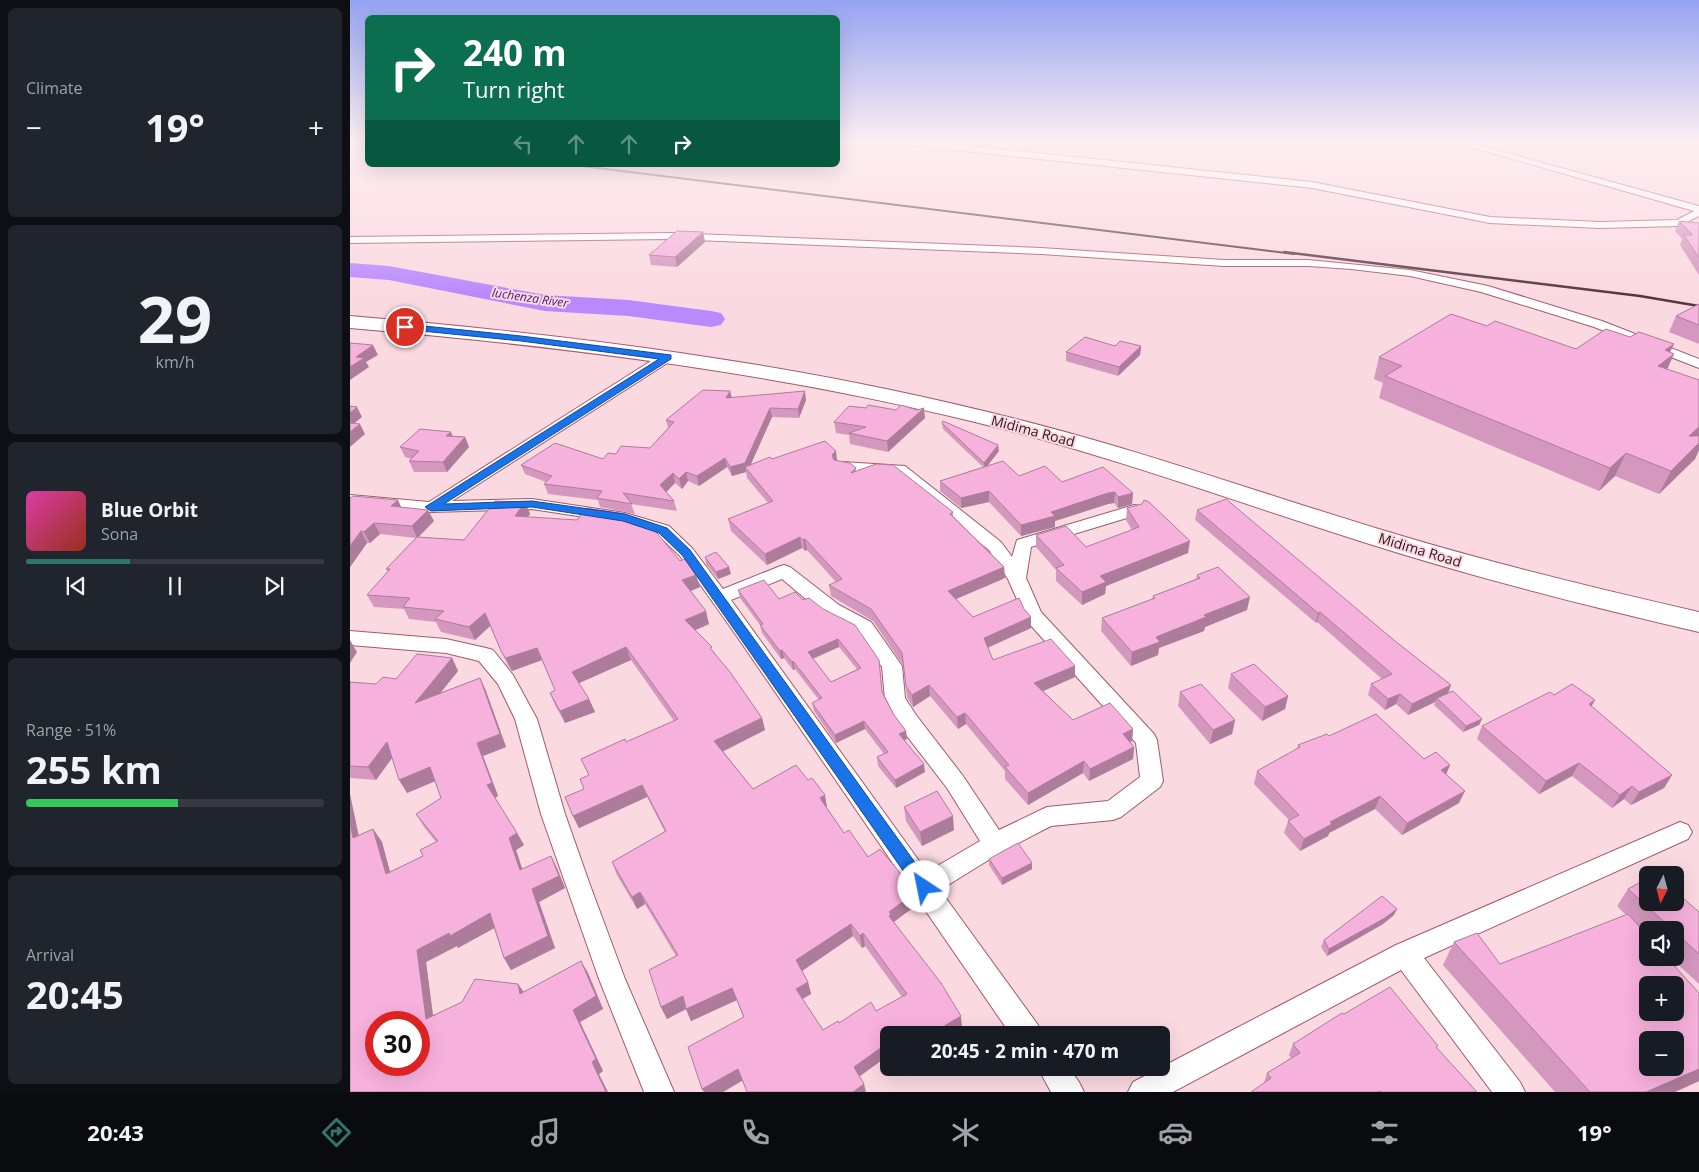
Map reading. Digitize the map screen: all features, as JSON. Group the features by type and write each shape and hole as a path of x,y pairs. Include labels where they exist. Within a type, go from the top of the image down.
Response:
{"main road":[{"name":"Midima Road","path":"350,322 462,332 668,357 787,376 899,398 1008,423 1173,470 1369,535 1484,570 1599,600 1699,622"}],"street":[{"path":"1352,193 1490,220 1600,225 1679,223 1699,211"},
{"path":"1636,193 1699,211"},
{"path":"350,240 670,236 1031,251 1224,263 1308,263 1352,266 1410,273 1484,289 1598,324 1699,364"},
{"path":"431,507 668,357"},
{"path":"843,467 899,469 995,546 1017,578 1033,615 1146,740 1152,781 1113,810 1047,816 995,844 924,887"},
{"path":"350,500 431,507 532,504 625,518 663,530 686,552 749,638 1022,1026"},
{"path":"1017,578 1024,544 1134,510"},
{"path":"718,598 784,571 832,610 864,627 892,666 895,700 908,721 955,782 995,844"},
{"path":"350,638 446,646 486,655 506,680 526,719 553,814 578,886 612,979 659,1092"},
{"path":"1143,1092 1405,954 1680,832"},
{"path":"1405,954 1510,1092"},
{"path":"1058,1076 1069,1092"}],"building":[{"path":"1679,221 1699,223 1699,258 1684,235 1693,235"},
{"path":"677,231 703,232 675,257 649,255"},
{"path":"1699,304 1699,325 1676,316"},
{"path":"1451,314 1487,326 1495,321 1576,349 1606,329 1630,337 1639,332 1674,344 1665,350 1674,354 1658,366 1699,380 1699,427 1689,436 1699,436 1699,443 1671,471 1626,453 1610,468 1385,376 1402,366 1379,357"},
{"path":"1085,337 1115,346 1120,341 1141,346 1119,367 1066,352"},
{"path":"350,343 373,345 356,357 364,358 350,367"},
{"path":"703,390 730,391 726,398 805,391 798,409 770,408 745,463 730,467 725,458 697,476 686,472 679,479 673,473 660,485 674,501 623,493 632,504 597,498 602,491 544,484 552,476 521,465 555,443 603,459 608,453 616,454 621,446 650,448 674,422 666,420"},
{"path":"868,405 896,410 901,405 917,410 924,408 887,441 849,433 866,427 834,422 849,406 866,408"},
{"path":"350,406 357,407 350,413"},
{"path":"943,421 998,445 984,463 942,423"},
{"path":"350,423 360,424 350,432"},
{"path":"420,429 451,432 446,436 465,437 443,462 409,461 419,451 400,447"},
{"path":"825,441 836,451 832,455 834,460 850,463 856,468 851,473 876,464 893,465 953,512 950,514 1004,567 948,591 973,617 1019,598 1024,609 1031,617 984,638 993,660 1051,639 1075,666 1034,683 1073,720 1110,703 1133,729 1123,734 1134,747 1090,769 1084,761 1028,793 1005,767 1009,765 965,713 957,717 929,685 912,695 906,686 902,653 871,609 829,585 842,579 805,539 803,540 800,537 765,554 728,519 773,501 745,467 770,457 772,459"},
{"path":"1003,461 1019,476 1045,466 1062,482 1103,467 1133,493 1118,497 1115,492 1108,493 1051,512 1055,516 1021,525 989,491 961,498 940,481"},
{"path":"353,496 398,500 391,506 428,510 412,526 374,523 364,532 361,531 350,546 350,498"},
{"path":"1226,499 1395,641 1451,685 1412,704 1400,694 1388,699 1371,684 1392,674 1197,510"},
{"path":"1144,500 1149,502 1190,541 1100,576 1106,582 1082,592 1056,568 1064,565 1036,535 1066,526 1086,547 1139,527 1127,508 1142,504"},
{"path":"495,501 525,502 515,516 577,520 586,508 619,513 648,522 680,561 685,559 696,575 682,580 706,611 685,620 712,647 710,648 730,672 762,718 714,741 753,789 796,765 808,780 812,778 825,795 820,798 844,833 849,830 868,857 880,849 916,892 889,912 891,914 889,916 941,983 961,1016 944,1026 880,1026 880,1048 854,1067 864,1084 853,1092 747,1092 738,1069 702,1089 688,1047 744,1017 732,988 686,1009 683,996 661,1007 649,970 678,955 640,892 632,897 612,862 666,831 642,785 573,816 565,797 584,789 580,779 589,775 581,759 625,739 626,742 678,719 626,647 572,672 589,699 560,711 550,693 555,690 537,648 506,658 502,653 485,613 469,627 435,619 444,611 403,607 410,598 367,595 390,569 386,569 417,537 464,540","holes":["851,924 860,936 863,933 907,994 876,1011 871,1002 839,1023 838,1021 823,1030 796,989 808,982 796,960"]},
{"path":"716,552 729,567 716,572 705,557"},
{"path":"1218,567 1250,597 1156,637 1160,642 1132,652 1102,618 1155,598 1153,596 1200,578 1197,575"},
{"path":"764,580 779,599 795,592 803,600 809,598 823,609 855,625 879,660 882,692 894,715 906,731 899,734 924,764 895,780 877,757 888,752 864,721 835,735 812,703 822,698 793,661 782,650 780,651 760,625 763,624 738,590","holes":["838,639 861,668 831,682 808,652"]},
{"path":"417,654 452,658 415,703 480,678 500,734 477,743 492,783 487,785 517,833 509,838 520,870 551,856 559,876 532,889 548,936 504,958 490,913 450,936 449,933 417,950 425,1011 365,1011 365,1076 430,1076 430,1017 462,1002 475,979 518,984 520,994 581,961 596,996 573,1010 596,1059 592,1062 606,1092 350,1092 350,823 353,838 373,829 386,874 423,856 420,850 438,841 416,814 441,798 430,767 399,780 387,742 368,767 350,766 350,682 376,684 383,677 396,679"},
{"path":"1254,664 1288,696 1265,707 1231,674"},
{"path":"1201,684 1235,720 1213,730 1180,692"},
{"path":"1572,684 1595,700 1589,704 1672,775 1639,792 1632,786 1620,795 1579,763 1546,781 1482,726 1550,692 1554,695"},
{"path":"1453,691 1482,719 1466,726 1437,698"},
{"path":"1376,714 1424,759 1436,752 1450,765 1441,770 1465,791 1407,823 1380,796 1330,822 1332,824 1304,839 1288,821 1299,815 1257,771 1300,747 1298,745 1327,734 1329,736"},
{"path":"937,791 953,816 920,832 904,807"},
{"path":"1018,843 1032,863 1002,878 989,859"},
{"path":"1639,883 1639,899 1628,889"},
{"path":"1382,896 1397,909 1385,918 1329,949 1324,940"},
{"path":"1684,899 1699,912 1699,954 1684,940 1684,921 1663,921 1652,911 1684,911"},
{"path":"1628,914 1639,926 1639,966 1674,966 1683,976 1639,976 1639,1021 1684,1021 1684,977 1699,993 1699,1069 1684,1076 1684,1031 1639,1031 1639,1076 1683,1076 1646,1092 1590,1092 1454,942 1477,933 1500,964"},
{"path":"1390,987 1438,1046 1436,1047 1477,1092 1251,1092 1271,1078 1267,1073 1300,1053 1293,1044 1342,1013 1344,1014"}],"waterway":[{"name":"luchenza River","path":"350,270 389,273 545,303 628,308 711,319"}],"railway":[{"path":"800,193 1294,254"},
{"path":"1284,252 1640,296 1699,306"}],"route":[{"path":"405,327 521,338 668,357 431,507 532,504 625,518 663,530 686,552 924,887"}]}
